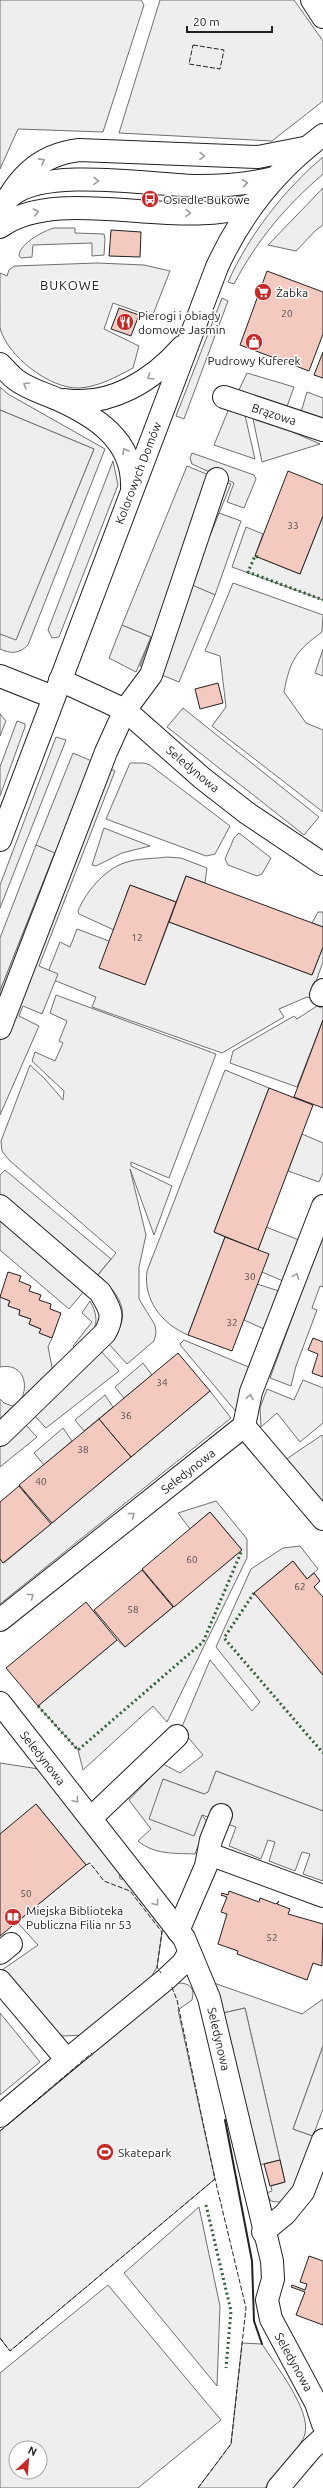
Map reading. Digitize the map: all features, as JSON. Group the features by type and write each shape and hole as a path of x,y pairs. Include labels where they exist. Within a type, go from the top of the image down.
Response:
{"street":[{"path":"312,0 323,17"},
{"path":"3,207 30,169 46,159 70,151 258,157 315,141"},
{"name":"Kolorowych Domów","path":"0,840 188,340 224,252 253,204 274,178 315,141"},
{"path":"3,207 24,187 51,180 204,186 237,185 274,178"},
{"path":"0,227 16,217 49,209 199,213 232,211 253,204"},
{"path":"57,399 94,401 119,393 154,374 188,340"},
{"path":"0,364 15,379 98,421 118,439 128,457 132,471 132,489"},
{"name":"Brązowa","path":"224,397 323,430"},
{"path":"0,1028 106,752 125,710 151,675 217,479"},
{"name":"Seledynowa","path":"0,676 57,689 125,710 202,778 247,813 323,864"},
{"path":"0,1206 100,1292 110,1308 112,1320 105,1333 0,1435"},
{"path":"323,1206 251,1392 244,1426 323,1519"},
{"name":"Seledynowa","path":"0,1620 244,1426"},
{"name":"Seledynowa","path":"0,1703 184,1938 209,1998 263,2232 272,2261 272,2279 267,2300 271,2319 316,2403 323,2424"},
{"path":"91,1818 177,1736"},
{"path":"178,1931 209,1854 211,1840 221,1815"},
{"path":"209,1854 323,1896"},
{"path":"0,2116 166,1979 183,1963 189,1953"},
{"path":"0,1981 67,2060"},
{"path":"263,2232 285,2214 303,2192 323,2140"},
{"path":"278,2488 297,2464 323,2438"}],"shaded area":[{"path":"0,0 141,0 144,5 103,132 18,129 0,169"},
{"path":"160,0 294,0 323,41 323,101 272,141 119,133"},
{"path":"323,157 323,174 296,199 273,225 252,253 234,284 228,282 246,247 269,214 295,184"},
{"path":"323,188 323,225 316,230 296,251 268,245"},
{"path":"54,228 75,228 75,233 104,234 104,255 92,256 92,243 33,245 32,257 21,258 19,256 23,247 32,239"},
{"path":"97,263 144,265 170,271 152,317 113,303 104,329 139,346 133,368 93,386 79,388 68,387 55,383 31,369 20,360 4,339 0,328 0,273 7,276 9,270 14,266"},
{"path":"222,298 228,301 184,419 176,416"},
{"path":"247,373 294,387 285,412 236,396"},
{"path":"0,387 8,394 105,449 28,645 18,652 8,652 0,649 0,634 16,639 94,449 0,410"},
{"path":"307,392 323,398 323,419 301,412"},
{"path":"230,406 244,411 255,459 214,445"},
{"path":"0,410 94,449 16,640 0,634"},
{"path":"252,414 320,444 262,462"},
{"path":"192,453 254,475 256,479 244,508 227,502 234,483 192,464 190,458"},
{"path":"113,461 118,485 59,637 52,638 48,630"},
{"path":"187,466 231,484 190,584 215,595 179,682 140,666 151,637 122,625"},
{"path":"219,513 241,521 215,595 189,584"},
{"path":"323,516 323,600 232,567 246,527 263,534 255,556 300,574"},
{"path":"233,583 323,615 322,632 306,645 296,657 289,672 284,692 306,723 323,730 323,812 212,726 226,707 220,656 205,651"},
{"path":"122,625 151,637 136,672 109,658"},
{"path":"323,649 323,676 315,673"},
{"path":"183,708 319,817 304,835 167,727"},
{"path":"0,714 6,721 0,736"},
{"path":"17,721 25,724 25,727 0,796 0,767"},
{"path":"56,737 66,740 0,908 0,885"},
{"path":"73,753 115,771 39,966 58,974 42,1014 23,1006 19,1016 39,1026 0,1115 0,991 55,853 36,845"},
{"path":"130,763 144,763 150,765 230,826 215,854 206,856 106,819"},
{"path":"104,828 150,846 122,853 96,866 92,865"},
{"path":"239,833 271,858 262,874 257,876 228,865 225,859 234,838"},
{"path":"36,845 55,852 0,991 0,938"},
{"path":"167,857 181,858 207,868 205,883 186,876 176,902 130,885 114,930 79,914 78,911 85,897 96,883 109,871 129,861"},
{"path":"318,912 323,912 323,927 312,923"},
{"path":"169,922 312,975 323,947 323,962 310,998 307,997 279,1009 284,1017 222,1053 92,1007 96,997 46,977 60,942 70,947 77,929 109,941 145,985"},
{"path":"56,995 216,1054 169,1178 131,1162 131,1166 172,1186 154,1235 130,1169 146,1235 139,1267 139,1299 155,1325 156,1333 154,1341 127,1364 108,1343 116,1334 121,1325 123,1316 122,1308 119,1299 98,1275 116,1253 9,1160 2,1151 1,1141 30,1065 45,1079 63,1100 64,1091 32,1061 35,1052 55,1061 63,1043 59,1041 67,1021 50,1013"},
{"path":"323,1004 323,1020 297,1087 230,1063 233,1051 294,1016 297,1019 317,1006 321,1008"},
{"path":"225,1070 269,1088 214,1232 225,1237 188,1335 170,1324 156,1310 148,1292 147,1271"},
{"path":"302,1134 323,1143 323,1173 319,1182 288,1171"},
{"path":"5,1170 111,1259 69,1309 0,1250 0,1175"},
{"path":"266,1227 299,1240 283,1281 262,1272 258,1250"},
{"path":"323,1234 323,1287 320,1286 312,1308 317,1310 296,1366 291,1386 270,1378"},
{"path":"257,1284 279,1291 266,1330 244,1320"},
{"path":"0,1297 10,1301 8,1305 20,1310 19,1315 31,1319 29,1324 41,1329 40,1333 52,1338 48,1347 53,1372 25,1400 22,1398 24,1392 24,1380 22,1375 13,1368 7,1366 0,1367"},
{"path":"90,1301 96,1316 96,1322 92,1334 77,1351 73,1346 92,1322 82,1313"},
{"path":"184,1340 251,1368 238,1414 181,1346 180,1344"},
{"path":"100,1350 119,1371 46,1428 33,1414"},
{"path":"143,1363 152,1375 124,1398 115,1387"},
{"path":"303,1380 323,1388 323,1423 300,1442 277,1413 261,1427 260,1408 267,1389 294,1400"},
{"path":"210,1391 231,1418 0,1604 0,1559 4,1563"},
{"path":"105,1395 113,1407 84,1431 75,1420"},
{"path":"0,1399 4,1403 18,1408 0,1425"},
{"path":"24,1423 37,1437 0,1467 0,1446"},
{"path":"63,1428 72,1441 44,1465 34,1453"},
{"path":"322,1435 323,1436 323,1503 285,1460"},
{"path":"216,1501 247,1539 247,1558 167,1722 153,1706 83,1770 78,1750 38,1706 117,1640 125,1647 242,1550 210,1512 190,1529 178,1513"},
{"path":"300,1546 318,1569 307,1579 293,1561 254,1593 323,1675 323,1811 216,1771 208,1793 204,1794 163,1779 194,1835 202,1815 207,1822 195,1854 158,1851 144,1846 138,1841 151,1829 129,1800 163,1764 180,1773 203,1755 181,1729 210,1660 252,1711 260,1702 216,1647 251,1569 283,1548"},
{"path":"0,1763 39,1769 119,1870 120,1879 126,1879 165,1928 162,1932 157,1967 149,1981 85,2035 63,2036 52,2031 2,1970 38,1945 17,1922 86,1865 37,1805 0,1834"},
{"path":"216,1771 323,1811 323,1881 303,1874 310,1854 302,1852 295,1871 269,1861 275,1842 268,1840 261,1859 229,1846 236,1827 202,1815 194,1836 149,1819 163,1779 204,1794 208,1792"},
{"name":"Skatepark","path":"178,1983 188,1985 191,1987 193,1992 192,2000 178,2010 215,2179 10,2351 0,2338 0,2131"},
{"path":"214,1983 302,2014 323,1999 323,2046 293,2129 313,2136 302,2169 294,2187 283,2201 271,2201 266,2193 272,2191 271,2186 285,2182 245,2008 223,2013"},
{"path":"245,2008 280,2160 259,2165 223,2013"},
{"path":"0,2013 40,2062 0,2095"},
{"path":"323,2046 323,2109 313,2136 293,2129"},
{"path":"199,2207 220,2306 217,2386 124,2273"},
{"path":"108,2285 221,2420 138,2488 0,2488 0,2373"},
{"path":"242,2343 262,2344 291,2388 303,2412 305,2434 299,2446 265,2488 198,2488 231,2444"}],"building":[{"path":"111,230 141,232 140,257 109,256"},
{"path":"267,271 323,292 323,334 309,371 240,345"},
{"name":"Pierogi i obiady domowe Jasmin","path":"119,308 139,315 131,336 111,329"},
{"path":"323,352 323,378 314,375"},
{"path":"288,471 323,485 323,516 300,574 255,556"},
{"path":"218,683 223,703 200,709 195,689"},
{"path":"186,876 323,927 323,947 312,975 169,922"},
{"path":"130,885 176,902 145,985 99,968"},
{"path":"323,1020 323,1108 294,1097"},
{"path":"269,1088 313,1105 258,1250 214,1232"},
{"path":"225,1237 269,1254 232,1351 188,1335"},
{"path":"8,1272 21,1276 19,1281 31,1286 29,1291 41,1295 39,1300 51,1304 50,1309 61,1313 52,1338 39,1333 41,1329 29,1324 31,1319 19,1315 20,1310 8,1306 10,1301 0,1297"},
{"path":"313,1338 323,1342 323,1377 312,1373 318,1354 308,1350"},
{"path":"178,1353 210,1391 131,1457 99,1419"},
{"path":"99,1419 131,1457 52,1523 19,1485"},
{"path":"19,1486 51,1524 3,1563 0,1559 0,1502"},
{"path":"210,1512 242,1550 174,1607 142,1569"},
{"path":"293,1561 307,1579 314,1573 320,1581 314,1587 323,1597 323,1675 254,1593"},
{"path":"142,1570 173,1607 125,1647 94,1610"},
{"path":"86,1602 117,1640 38,1706 6,1668"},
{"path":"36,1804 86,1865 0,1936 0,1834"},
{"path":"229,1891 259,1902 260,1898 276,1904 279,1901 277,1904 290,1909 288,1914 323,1924 322,1966 313,1963 307,1980 237,1954 238,1951 218,1944 227,1914 221,1912 227,1897 221,1895 222,1893 228,1895"},
{"path":"280,2160 285,2182 270,2186 264,2164"},
{"path":"309,2256 323,2261 323,2325 296,2315 305,2292 291,2287 292,2285 305,2290 307,2284 300,2282"}],"hedge":[{"path":"258,557 255,556 248,572 323,600"},
{"path":"38,1706 78,1750 203,1642 242,1550"},
{"path":"254,1593 224,1638 323,1753"},
{"path":"206,2205 231,2311 226,2368"}],"fence":[{"path":"193,45 224,50 220,69 189,64 193,45"},
{"path":"86,1865 90,1863 104,1881 130,1891 162,1932 157,1967 161,1973"},
{"path":"0,2338 10,2351 215,2179 177,2000 171,1985"},
{"path":"0,2131 92,2053"},
{"path":"198,2488 231,2444 246,2308 215,2179"}],"wall":[{"path":"225,2120 252,2261 254,2321 262,2344"}],"place":[{"name":"Osiedle Bukowe","path":"150,199"},
{"name":"Żabka","path":"263,292"},
{"name":"Pierogi i obiady domowe Jasmin","path":"125,322"},
{"name":"Pudrowy Kuferek","path":"254,342"},
{"name":"Miejska Biblioteka Publiczna Filia nr 53","path":"13,1917"},
{"name":"Skatepark","path":"105,2152"}],"district":[{"name":"BUKOWE","path":"70,285"}]}
